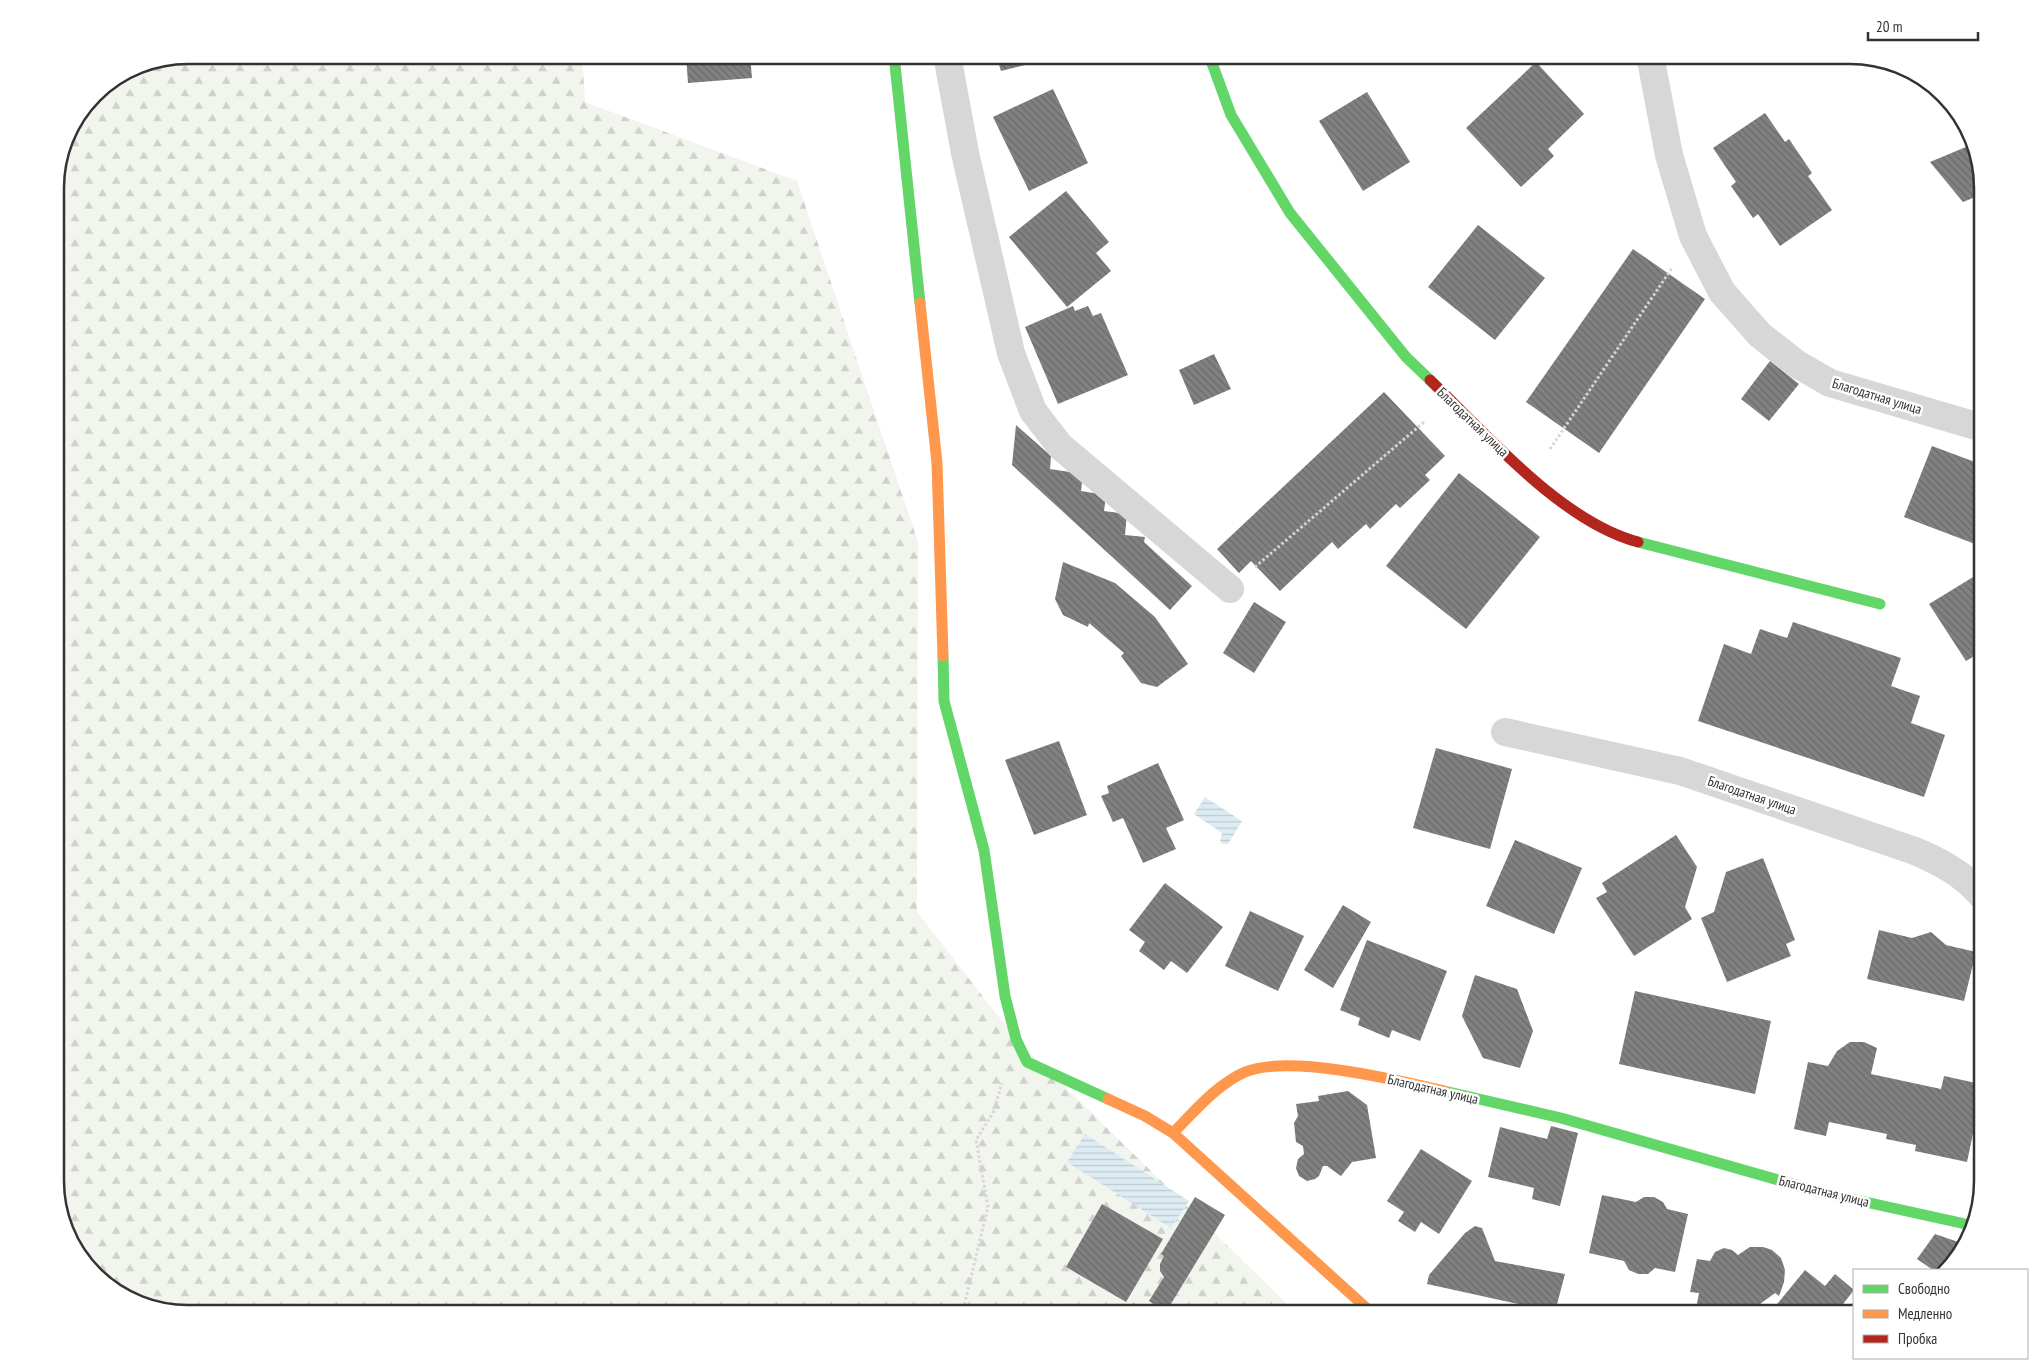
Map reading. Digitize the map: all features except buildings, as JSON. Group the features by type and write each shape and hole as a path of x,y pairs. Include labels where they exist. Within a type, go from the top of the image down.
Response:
{"street":[{"path":"895,64 937,463 944,701 984,850 1005,996 1016,1039 1027,1062 1145,1116 1173,1133 1363,1305"},
{"path":"950,64 965,153 1011,353 1033,411 1060,446 1230,589"},
{"name":"Благодатная улица","path":"1212,64 1231,115 1290,214 1406,357 1531,478 1588,521 1631,540 1880,604"},
{"name":"Благодатная улица","path":"1652,64 1669,155 1693,236 1722,292 1760,335 1797,364 1830,383 1974,425"},
{"name":"Благодатная улица","path":"1505,732 1680,771 1906,848 1940,862 1964,878 1974,888"},
{"name":"Благодатная улица","path":"1173,1133 1217,1089 1246,1072 1270,1067 1298,1066 1390,1078 1561,1118 1820,1192 1966,1224"}],"path":[{"path":"1531,478 1693,236"},
{"path":"1230,589 1450,400"},
{"path":"964,1305 988,1207 976,1140 993,1113 1016,1039"}],"green space":[{"path":"583,64 585,102 797,181 918,542 917,912 1016,1039 1287,1304 188,1305 156,1301 140,1296 119,1284 95,1263 80,1243 73,1229 64,1189 64,180 73,140 89,112 100,100 112,89 140,73 172,65"}],"shaded area":[{"path":"1205,797 1242,821 1228,844 1222,844 1220,840 1222,833 1194,814"},
{"path":"1085,1134 1189,1201 1171,1228 1067,1162"}],"traffic: fast":[{"path":"895,64 920,303"},
{"path":"1212,64 1231,115 1290,213 1406,357 1430,380"},
{"path":"1638,542 1880,604"},
{"path":"943,656 944,701 984,850 1005,996 1016,1039 1027,1062 1108,1099"},
{"path":"1444,1091 1561,1118 1820,1192 1966,1224"}],"traffic: slow":[{"path":"920,303 937,463 943,656"},
{"path":"1173,1133 1206,1099 1234,1077 1264,1067 1315,1067 1372,1075 1444,1091"},
{"path":"1108,1099 1145,1116 1173,1133 1363,1305"}],"traffic: jam":[{"path":"1430,380 1500,450 1554,496 1581,516 1610,532 1638,542"}]}
